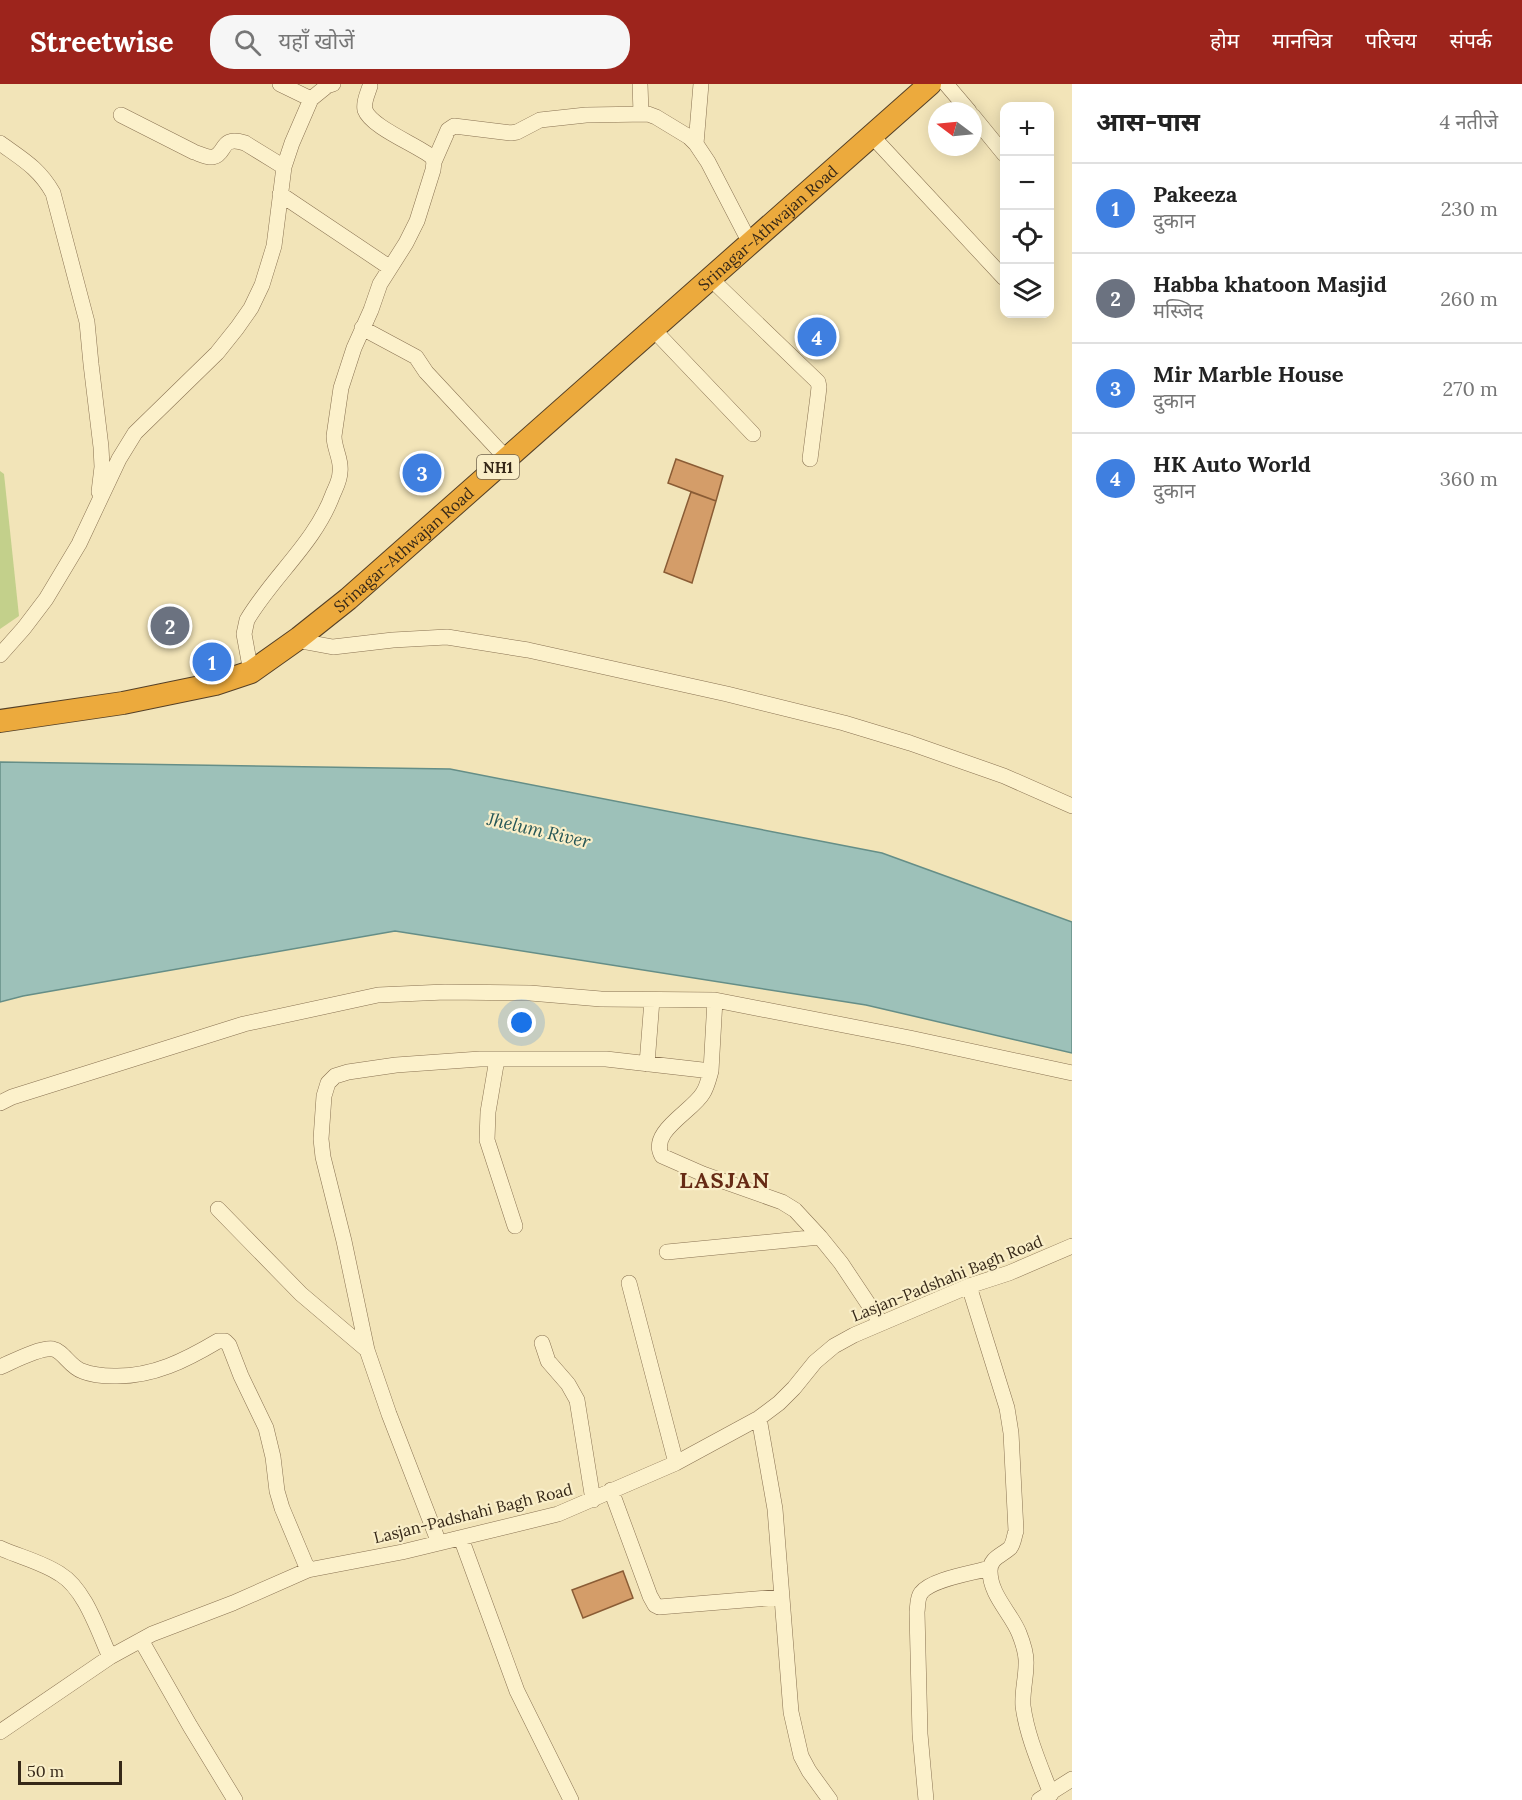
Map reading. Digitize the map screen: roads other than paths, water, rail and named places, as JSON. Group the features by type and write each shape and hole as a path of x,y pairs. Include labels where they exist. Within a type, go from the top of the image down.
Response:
{"highway":[{"name":"Srinagar-Athwajan Road","path":"0,721 123,703 215,684 251,672 348,599 930,84"}],"street":[{"path":"280,84 311,99"},
{"path":"0,655 46,599 79,544 119,459 135,433 217,353 251,308 262,285 274,246 284,167 311,99 333,84"},
{"path":"640,84 641,113"},
{"path":"696,144 701,84"},
{"path":"946,84 961,102"},
{"path":"365,85 364,104 369,116 386,130 426,152 434,162"},
{"path":"251,672 244,634 247,620 321,522 338,482 340,465 334,436 339,398 348,367 380,284 417,221 434,162 448,130 454,126 511,133 540,120 586,115 641,113 656,117 689,137 696,144 708,162 750,243"},
{"path":"121,115 212,158 217,156 225,144 238,141 284,167"},
{"path":"982,127 1000,148"},
{"path":"872,136 1000,273"},
{"path":"0,142 35,168 44,177 53,193 87,322 90,364 102,447 97,504"},
{"path":"280,194 389,267"},
{"path":"710,278 818,382 810,459"},
{"path":"362,328 416,357 426,372 507,459"},
{"path":"652,329 753,434"},
{"path":"299,638 315,645 333,648 393,639 447,637 528,650 728,694 844,723 1004,776 1072,806"},
{"path":"0,1103 12,1097 244,1024 378,995 445,992 530,993 601,999 715,1000 910,1038 1072,1073"},
{"path":"647,1064 651,1000"},
{"path":"715,1000 711,1071 704,1093 663,1134 660,1148 662,1156 703,1174 782,1202 795,1210 841,1263 881,1323"},
{"path":"439,1543 367,1350 344,1241 323,1157 321,1139 324,1096 328,1083 335,1076 348,1072 396,1065 497,1059 597,1058 711,1071"},
{"path":"497,1059 488,1112 487,1140 515,1226"},
{"path":"218,1209 301,1294 367,1350"},
{"path":"667,1252 820,1237"},
{"name":"Lasjan-Padshahi Bagh Road","path":"0,1732 110,1657 152,1634 308,1570 402,1552 558,1514 676,1463 759,1418 779,1403 815,1362 834,1346 881,1323 969,1286 1009,1273 1072,1246"},
{"path":"629,1283 676,1463"},
{"path":"969,1286 1006,1408 1011,1433 1016,1531 1010,1548 994,1559 990,1569 991,1581 1018,1630 1025,1649 1023,1703 1025,1719 1045,1797 1072,1779"},
{"path":"0,1367 39,1351 53,1349 60,1352 76,1368 88,1374 121,1377 143,1375 180,1362 218,1341 225,1341 231,1348 241,1376 266,1428 282,1508 308,1570"},
{"path":"542,1343 548,1361 568,1384 577,1400 593,1500"},
{"path":"759,1418 775,1509 791,1712 796,1742 809,1771 830,1800"},
{"path":"611,1490 650,1596 659,1607 781,1597"},
{"path":"461,1538 517,1692 571,1800"},
{"path":"0,1548 62,1574 75,1588 89,1611 110,1657"},
{"path":"926,1800 918,1677 918,1599 921,1592 941,1581 990,1569"},
{"path":"141,1641 235,1800"}],"water":[{"name":"Jhelum River","path":"0,762 450,769 882,853 1072,922 1072,1053 866,1005 395,931 23,996 0,1002"}],"place":[{"name":"HK Auto World","path":"817,337"},
{"name":"Mir Marble House","path":"422,473"},
{"name":"Habba khatoon Masjid","path":"170,626"},
{"name":"Pakeeza","path":"212,662"}],"district":[{"name":"LASJAN","path":"725,1180"}]}
